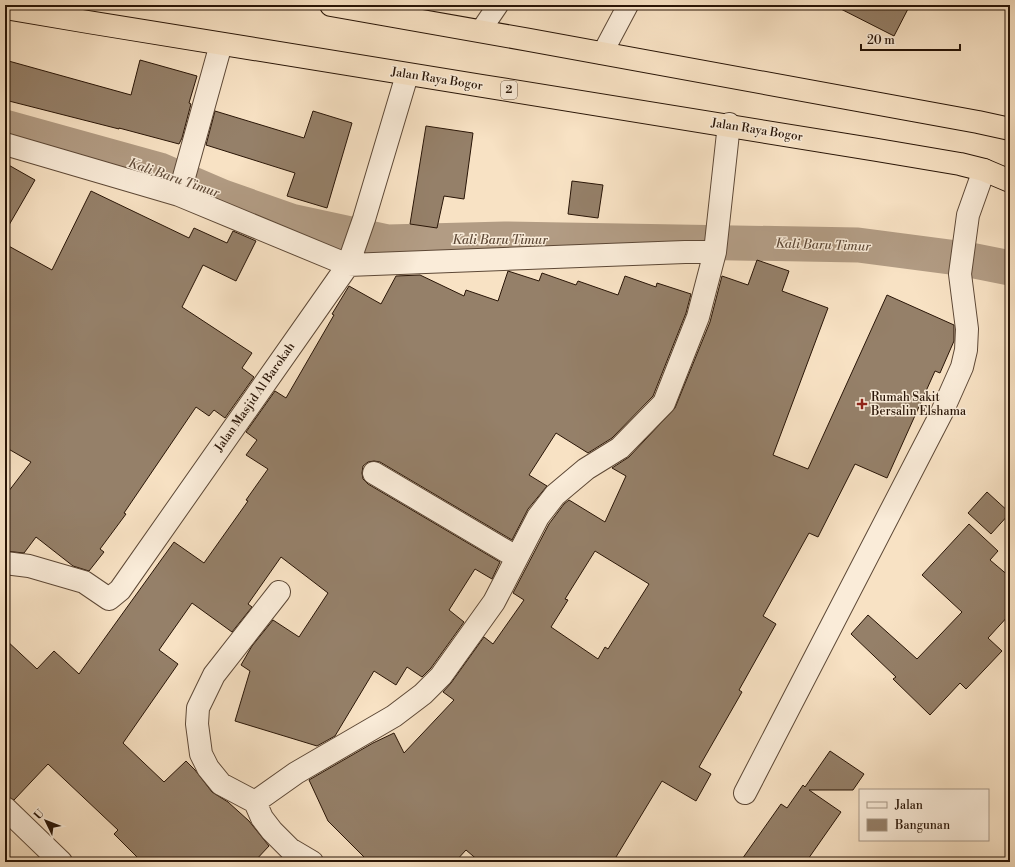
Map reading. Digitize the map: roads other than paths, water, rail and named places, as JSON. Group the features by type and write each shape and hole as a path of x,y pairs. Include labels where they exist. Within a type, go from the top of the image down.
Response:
{"highway":[{"path":"331,5 481,30 602,54 1010,129"},
{"name":"Jalan Raya Bogor","path":"5,8 407,75 729,124 960,164 984,170 1010,181"}],"street":[{"path":"182,184 221,44"},
{"name":"Jalan Masjid Al Barokah","path":"5,563 29,566 84,582 110,599 120,590 350,259 364,219 407,75"},
{"path":"255,802 296,773 394,716 423,694 441,676 494,602 538,517 556,495 586,469 620,448 664,403 698,318 716,249 718,215 729,124"},
{"path":"5,144 182,184 350,259 685,252 716,249"},
{"path":"745,793 942,412 962,367 967,340 967,329 960,274 968,215 984,170"},
{"path":"374,473 516,557"},
{"path":"279,592 214,675 198,708 197,724 201,754 208,768 221,784 255,802 262,818 272,832 290,849 312,862"},
{"path":"5,808 61,862"}],"lane":[{"path":"481,30 498,5"},
{"path":"602,54 628,5"}],"waterway":[{"name":"Kali Baru Timur","path":"5,127 160,170 223,197 291,221 388,242 505,239 858,245 965,259 1010,268"}],"place":[{"name":"Rumah Sakit Bersalin Elshama","path":"862,404"}]}
